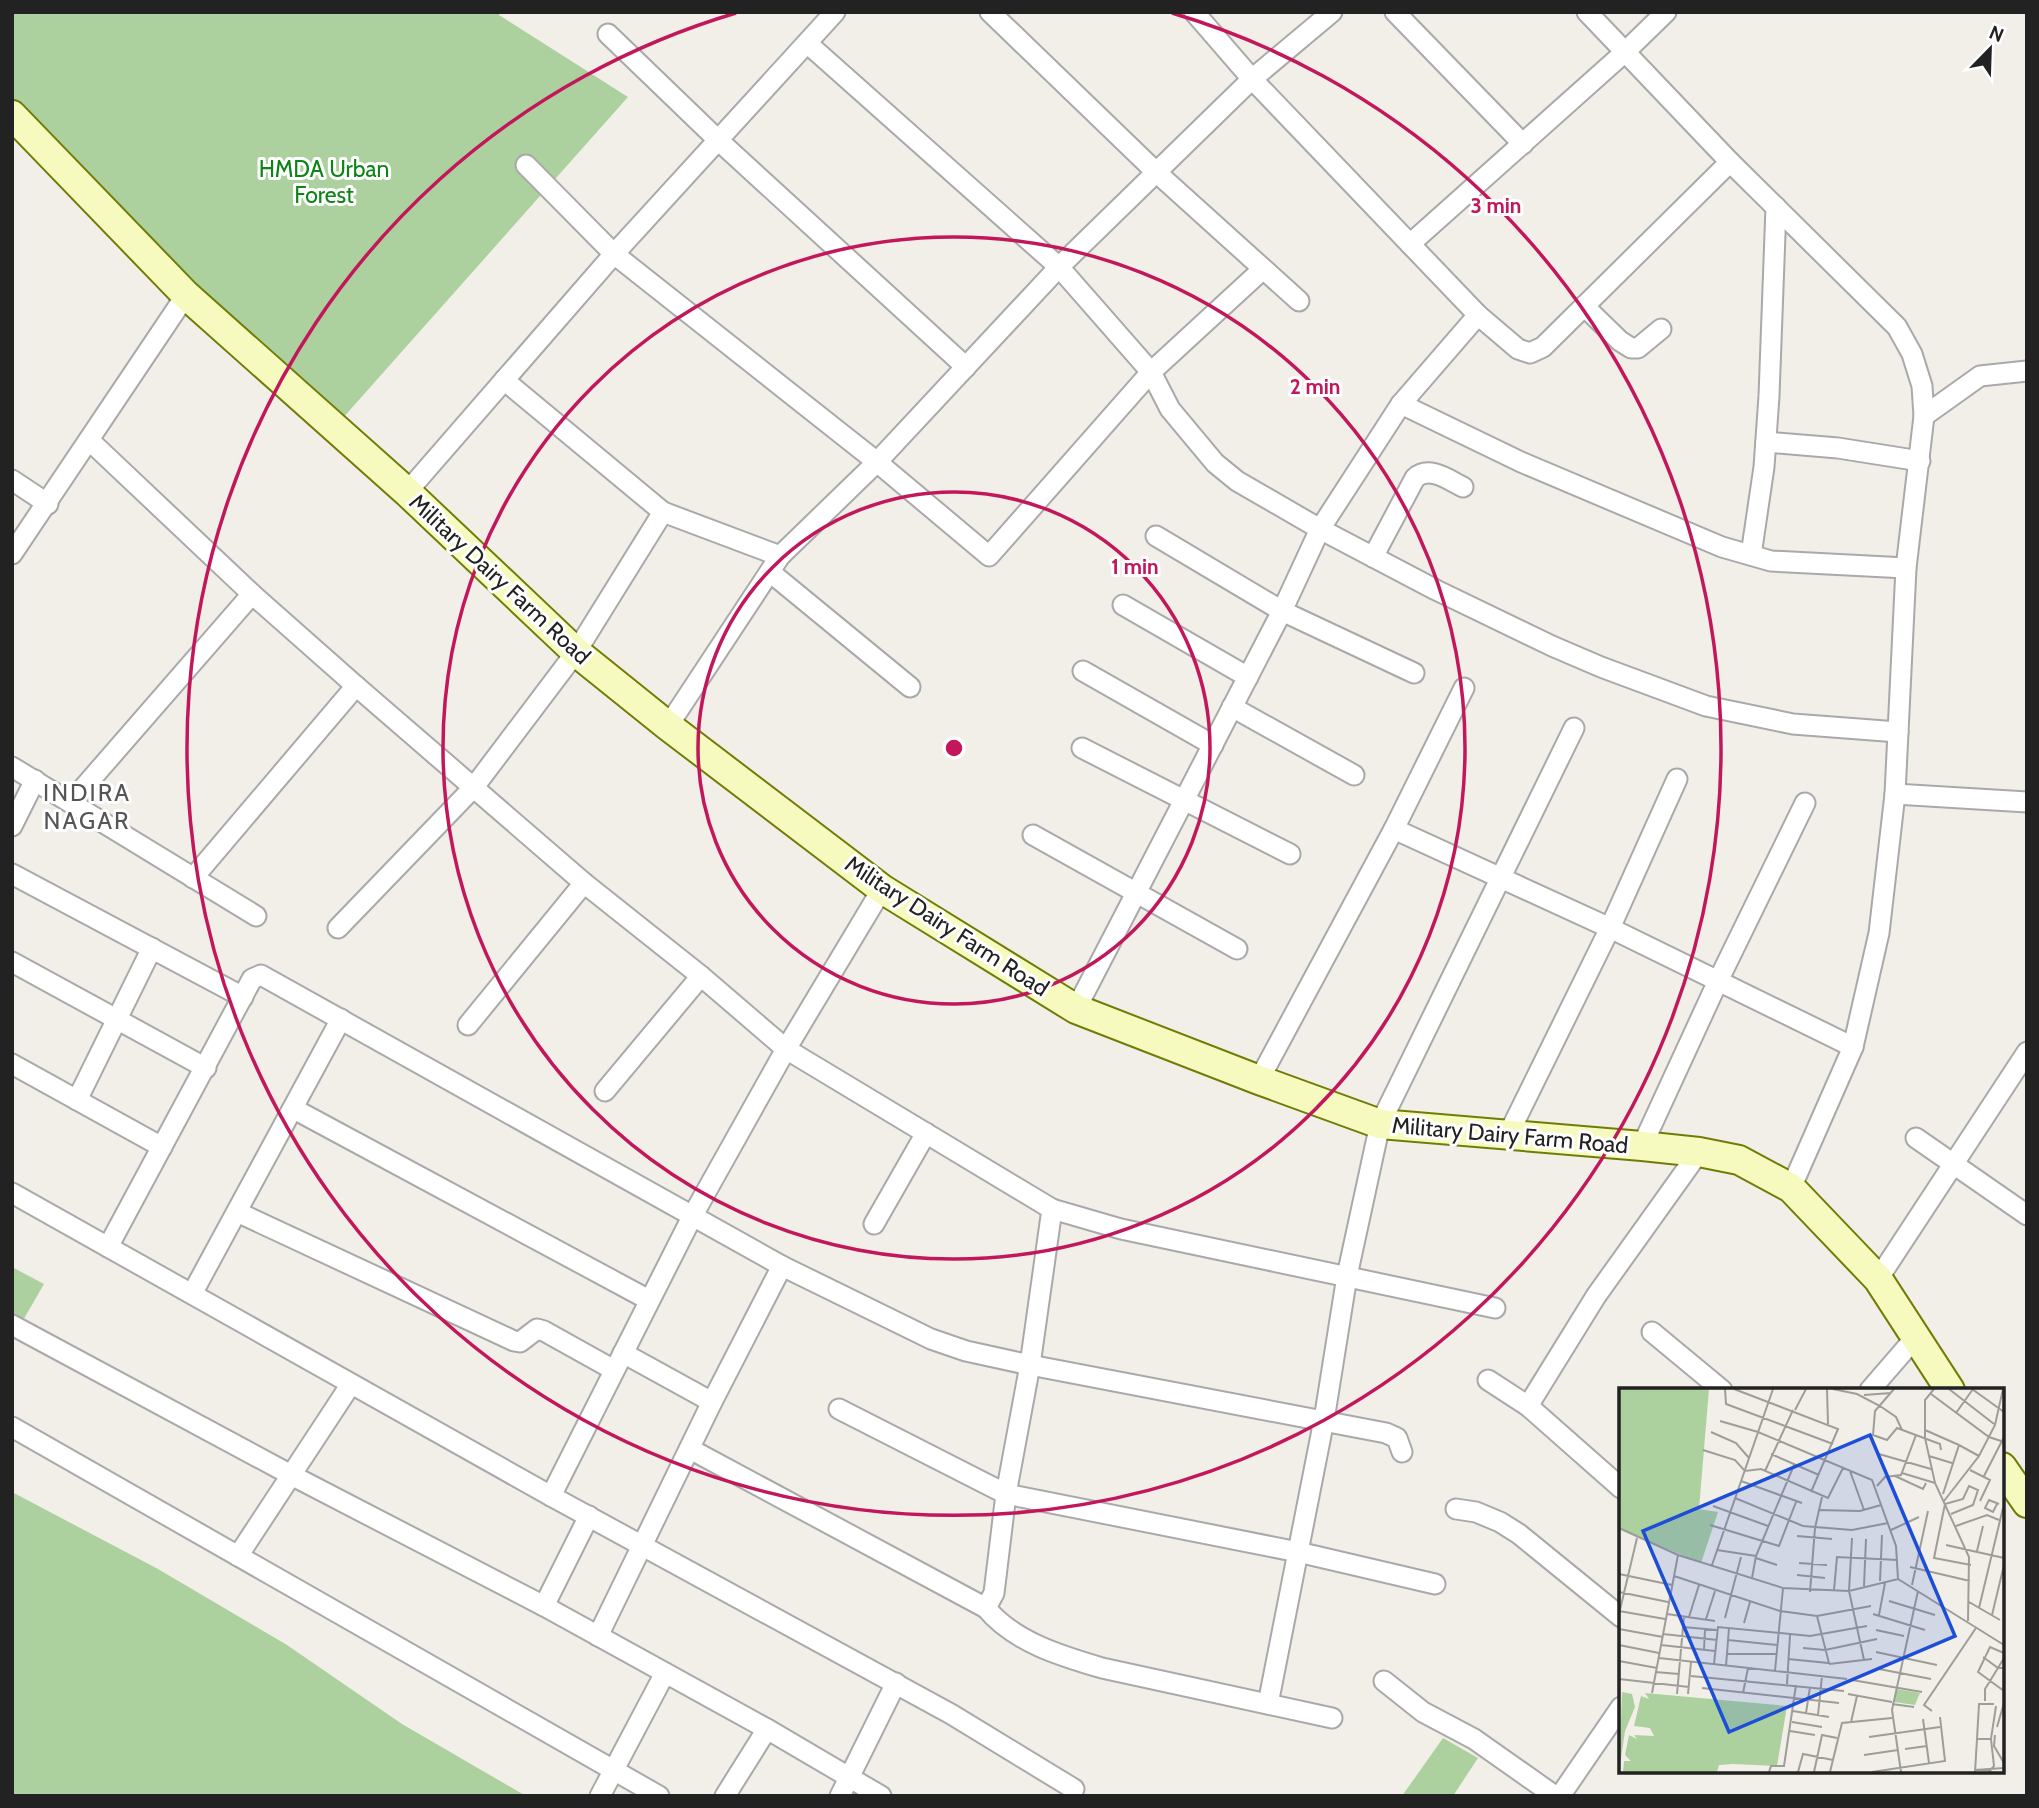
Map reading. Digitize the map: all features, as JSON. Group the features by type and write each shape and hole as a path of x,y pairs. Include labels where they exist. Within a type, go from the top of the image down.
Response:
{"main road":[{"name":"Military Dairy Farm Road","path":"12,115 186,295 407,492 576,652 668,726 882,889 1076,1009 1380,1125 1642,1146 1699,1152 1739,1160 1791,1188 1878,1279 1949,1388"},
{"path":"2004,1470 2027,1503"}],"street":[{"path":"407,492 614,254 835,12"},
{"path":"990,12 1156,172 1299,301"},
{"path":"1194,12 1252,79 1478,315 1518,349 1530,353 1543,347 1730,162"},
{"path":"668,726 775,564 877,461 1059,267 1252,79 1332,12"},
{"path":"1395,12 1522,144"},
{"path":"1587,12 1730,162 1897,327 1912,354 1922,386 1924,416 1906,568 1895,794 1879,933 1853,1047 1791,1188"},
{"path":"1410,244 1625,52 1666,12"},
{"path":"608,34 718,140 966,367"},
{"path":"807,43 1059,267 1151,372 1170,409 1215,463 1237,481 1373,557 1552,646 1706,706 1793,724 1898,732"},
{"path":"526,165 614,254 877,461 989,556 1151,372 1263,269"},
{"path":"1751,555 1766,442 1776,207"},
{"path":"12,554 186,295"},
{"path":"1584,306 1620,341 1631,348 1638,348 1661,329"},
{"path":"1076,1009 1282,611 1320,529 1401,404 1478,315"},
{"path":"1924,416 1980,376 2027,371"},
{"path":"504,380 663,512 775,564 910,687"},
{"path":"1401,404 1521,462 1722,547 1771,561 1906,568"},
{"path":"89,440 251,594 356,686 584,883 701,976 786,1049 1052,1209 1121,1229 1495,1308"},
{"path":"1766,442 1838,448 1920,461"},
{"path":"1373,557 1415,478 1421,472 1429,471 1463,487"},
{"path":"12,480 48,504"},
{"path":"338,928 474,788 576,652 663,512"},
{"path":"1156,536 1282,611 1414,673"},
{"path":"72,801 251,594"},
{"path":"1123,605 1248,677"},
{"path":"1083,671 1213,745"},
{"path":"193,878 356,686"},
{"path":"1259,1080 1394,829 1464,688"},
{"path":"1232,707 1354,775"},
{"path":"1268,1704 1324,1420 1347,1276 1380,1125 1574,728"},
{"path":"1082,748 1290,854"},
{"path":"12,766 256,916"},
{"path":"1508,1135 1610,928 1677,779"},
{"path":"12,826 35,780"},
{"path":"1895,794 2027,802"},
{"path":"1642,1146 1718,981 1805,803"},
{"path":"1394,829 1610,928 1853,1047"},
{"path":"1033,835 1237,949"},
{"path":"12,874 243,996"},
{"path":"468,1026 584,883"},
{"path":"551,1496 693,1215 786,1049 882,889"},
{"path":"77,1100 152,948"},
{"path":"12,962 206,1068"},
{"path":"108,1247 252,979 261,975 782,1266 932,1339 966,1351 1030,1365 1387,1433 1396,1438 1402,1452"},
{"path":"605,1091 701,976"},
{"path":"192,1294 341,1020"},
{"path":"1878,1279 2027,1052"},
{"path":"12,1064 162,1147"},
{"path":"294,1109 649,1300"},
{"path":"874,1224 926,1133"},
{"path":"1916,1138 2027,1215"},
{"path":"1528,1406 1596,1296 1699,1152"},
{"path":"12,1193 551,1496 896,1683 1074,1789"},
{"path":"986,1608 994,1593 1006,1494 1030,1365 1052,1209"},
{"path":"237,1212 514,1341 520,1342 537,1329 544,1331 712,1402"},
{"path":"598,1636 712,1402 782,1266"},
{"path":"12,1325 292,1476 544,1606 767,1729 881,1796"},
{"path":"1652,1332 1720,1388"},
{"path":"1872,1388 1915,1338"},
{"path":"1488,1380 1528,1406 1619,1486"},
{"path":"238,1556 351,1384"},
{"path":"839,1409 1006,1494 1298,1552 1435,1584"},
{"path":"12,1427 659,1796"},
{"path":"690,1449 986,1608 1003,1626 1065,1657 1102,1668 1332,1718"},
{"path":"1456,1509 1500,1522 1520,1534 1619,1615"},
{"path":"544,1606 589,1516"},
{"path":"600,1796 665,1673"},
{"path":"1384,1681 1423,1712 1466,1734 1555,1796"},
{"path":"840,1796 896,1683"},
{"path":"1560,1796 1619,1710"},
{"path":"725,1796 767,1729"}],"green space":[{"name":"HMDA Urban Forest","path":"12,12 500,12 499,15 628,97 334,428 12,113"},
{"path":"12,1267 44,1284 22,1322 12,1317"},
{"path":"12,1492 158,1569 287,1645 402,1724 526,1796 12,1796"},
{"path":"1443,1738 1478,1758 1453,1796 1402,1796"}],"district":[{"name":"INDIRA NAGAR","path":"87,806"}]}
